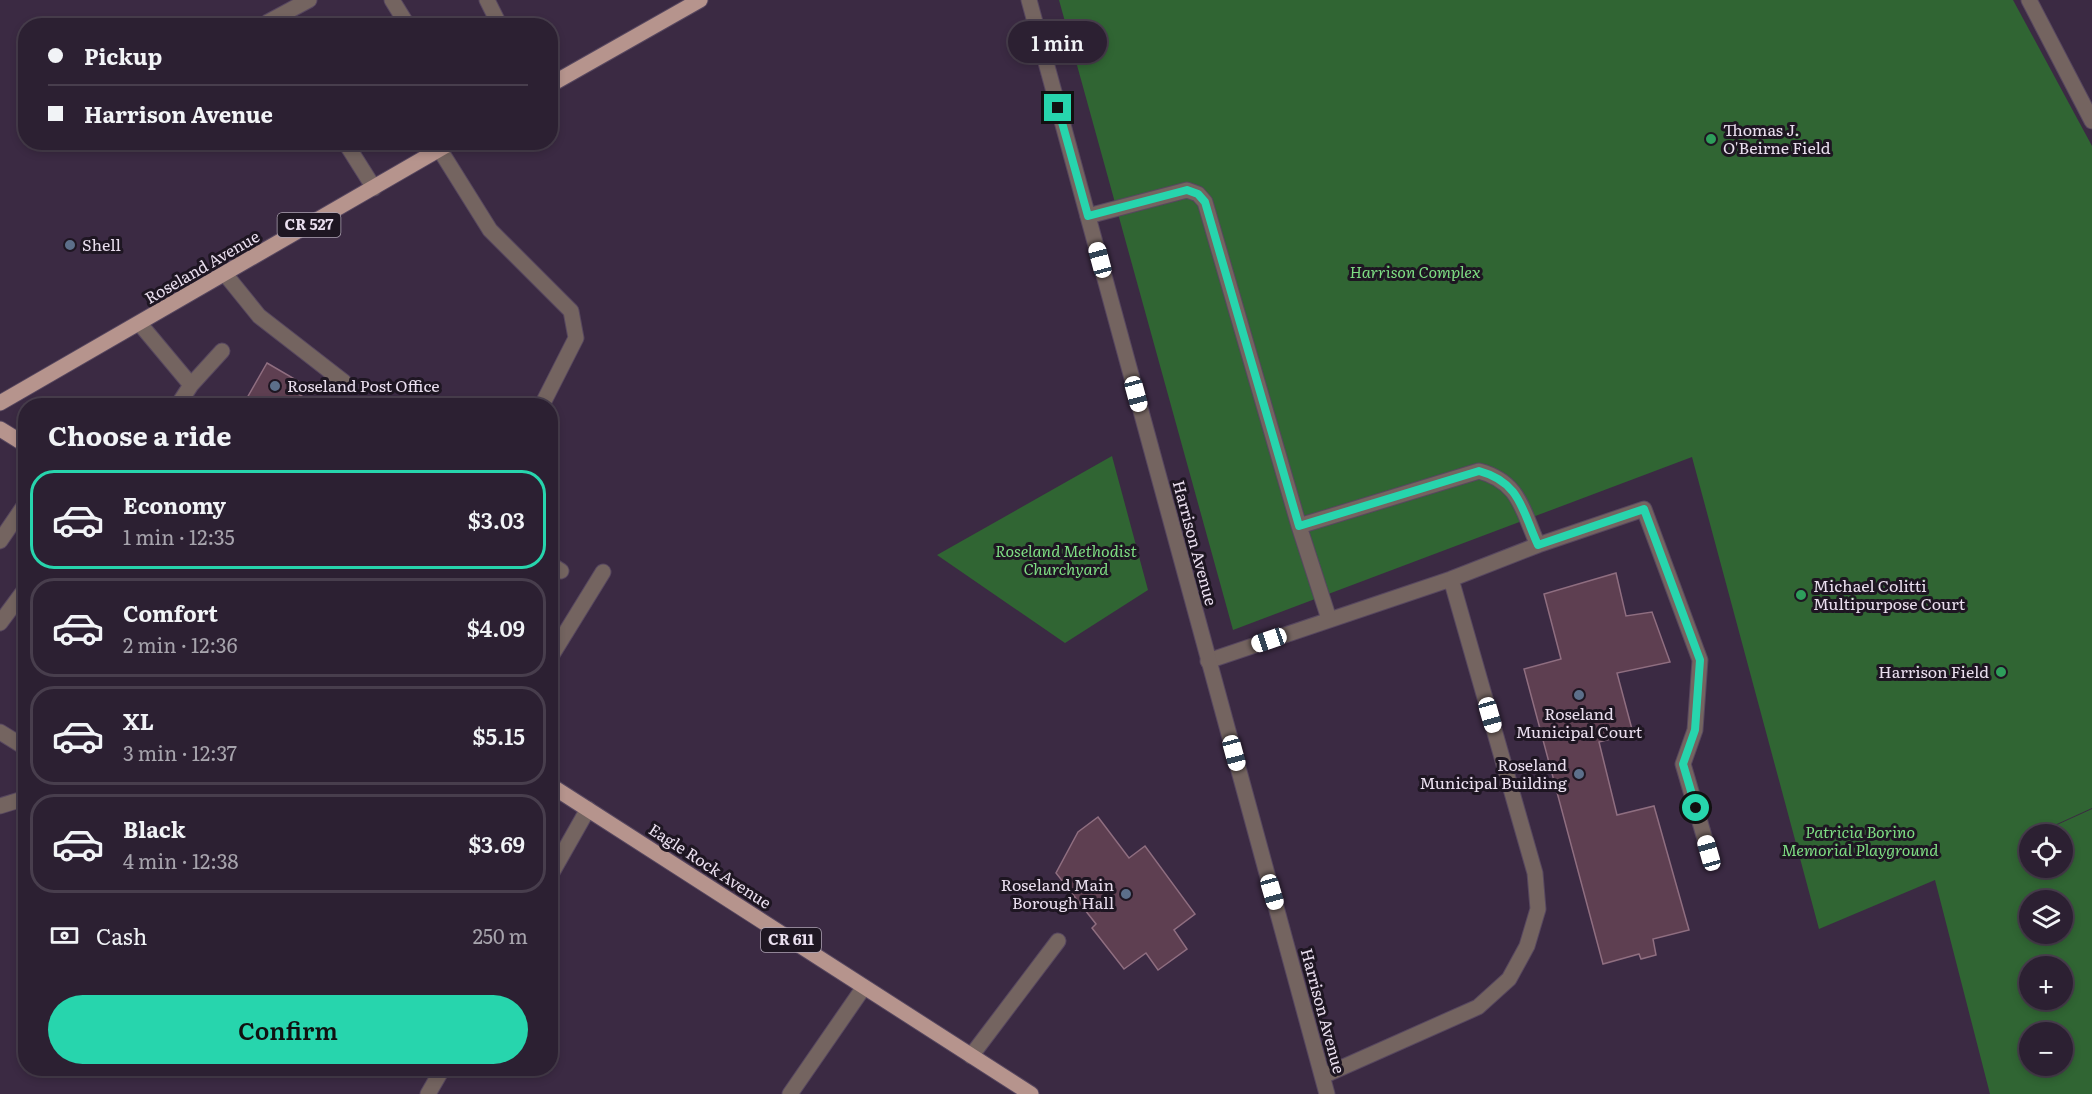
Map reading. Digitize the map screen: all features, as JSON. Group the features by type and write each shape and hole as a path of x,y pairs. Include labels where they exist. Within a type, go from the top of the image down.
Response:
{"main road":[{"path":"558,80 700,0"},
{"name":"Roseland Avenue","path":"0,403 439,150"},
{"path":"0,429 18,440"},
{"name":"Eagle Rock Avenue","path":"558,790 1031,1094"}],"street":[{"path":"275,18 309,0"},
{"path":"392,0 403,18"},
{"path":"487,0 496,18"},
{"name":"Harrison Avenue","path":"1029,0 1327,1094"},
{"path":"2029,0 2092,121"},
{"path":"350,150 374,188"},
{"path":"448,150 490,230 571,311 576,338 546,398"},
{"path":"1088,216 1187,190 1198,194 1205,202 1299,526 1329,619"},
{"path":"225,274 259,316 344,382"},
{"path":"140,324 191,385"},
{"path":"183,398 191,385 222,351"},
{"path":"1299,526 1479,471 1497,476 1511,487 1538,545"},
{"path":"1208,661 1451,579 1538,545 1644,509 1700,660 1695,730 1683,764 1709,853"},
{"path":"0,542 18,515"},
{"path":"558,645 603,572"},
{"path":"1323,1076 1478,1007 1509,980 1527,946 1538,909 1535,873 1451,579"},
{"path":"0,623 18,599"},
{"path":"0,732 18,743"},
{"path":"0,806 18,800"},
{"path":"558,862 588,809"},
{"path":"971,1056 1058,941"},
{"path":"790,1094 864,987"},
{"path":"428,1094 437,1076"}],"green space":[{"name":"Harrison Complex","path":"1059,0 2013,0 2092,146 2092,808 2057,824 2019,824 2019,878 2073,878 2073,824 2059,824 2092,809 2092,1094 1990,1094 1935,880 1819,929 1692,457 1233,630"},
{"name":"Roseland Methodist Churchyard","path":"1112,456 1148,590 1065,643 937,555"}],"building":[{"name":"Roseland Post Office","path":"267,363 298,381 293,391 305,398 247,398"},
{"name":"Roseland Municipal Building","path":"1616,573 1626,616 1652,612 1670,662 1617,673 1633,733 1599,742 1617,815 1654,806 1689,930 1653,939 1656,955 1641,959 1639,954 1603,964 1524,669 1561,659 1544,594"},
{"name":"Roseland Main Borough Hall","path":"1098,817 1129,858 1145,846 1195,914 1174,930 1187,949 1158,970 1146,953 1124,969 1092,928 1096,924 1056,873 1078,832"}],"place":[{"name":"Thomas J. O'Beirne Field","path":"1711,139"},
{"name":"Shell","path":"70,245"},
{"name":"Roseland Post Office","path":"275,386"},
{"name":"Michael Colitti Multipurpose Court","path":"1801,595"},
{"name":"Harrison Field","path":"2001,672"},
{"name":"Roseland Municipal Court","path":"1579,695"},
{"name":"Roseland Municipal Building","path":"1579,774"},
{"name":"Roseland Main Borough Hall","path":"1126,894"}],"route":[{"path":"1058,108 1088,216 1187,190 1198,194 1205,202 1299,526 1479,471 1497,476 1511,487 1538,545 1644,509 1700,660 1695,730 1683,764 1696,808"}],"park label":[{"name":"Patricia Borino Memorial Playground","path":"1860,841"}]}
